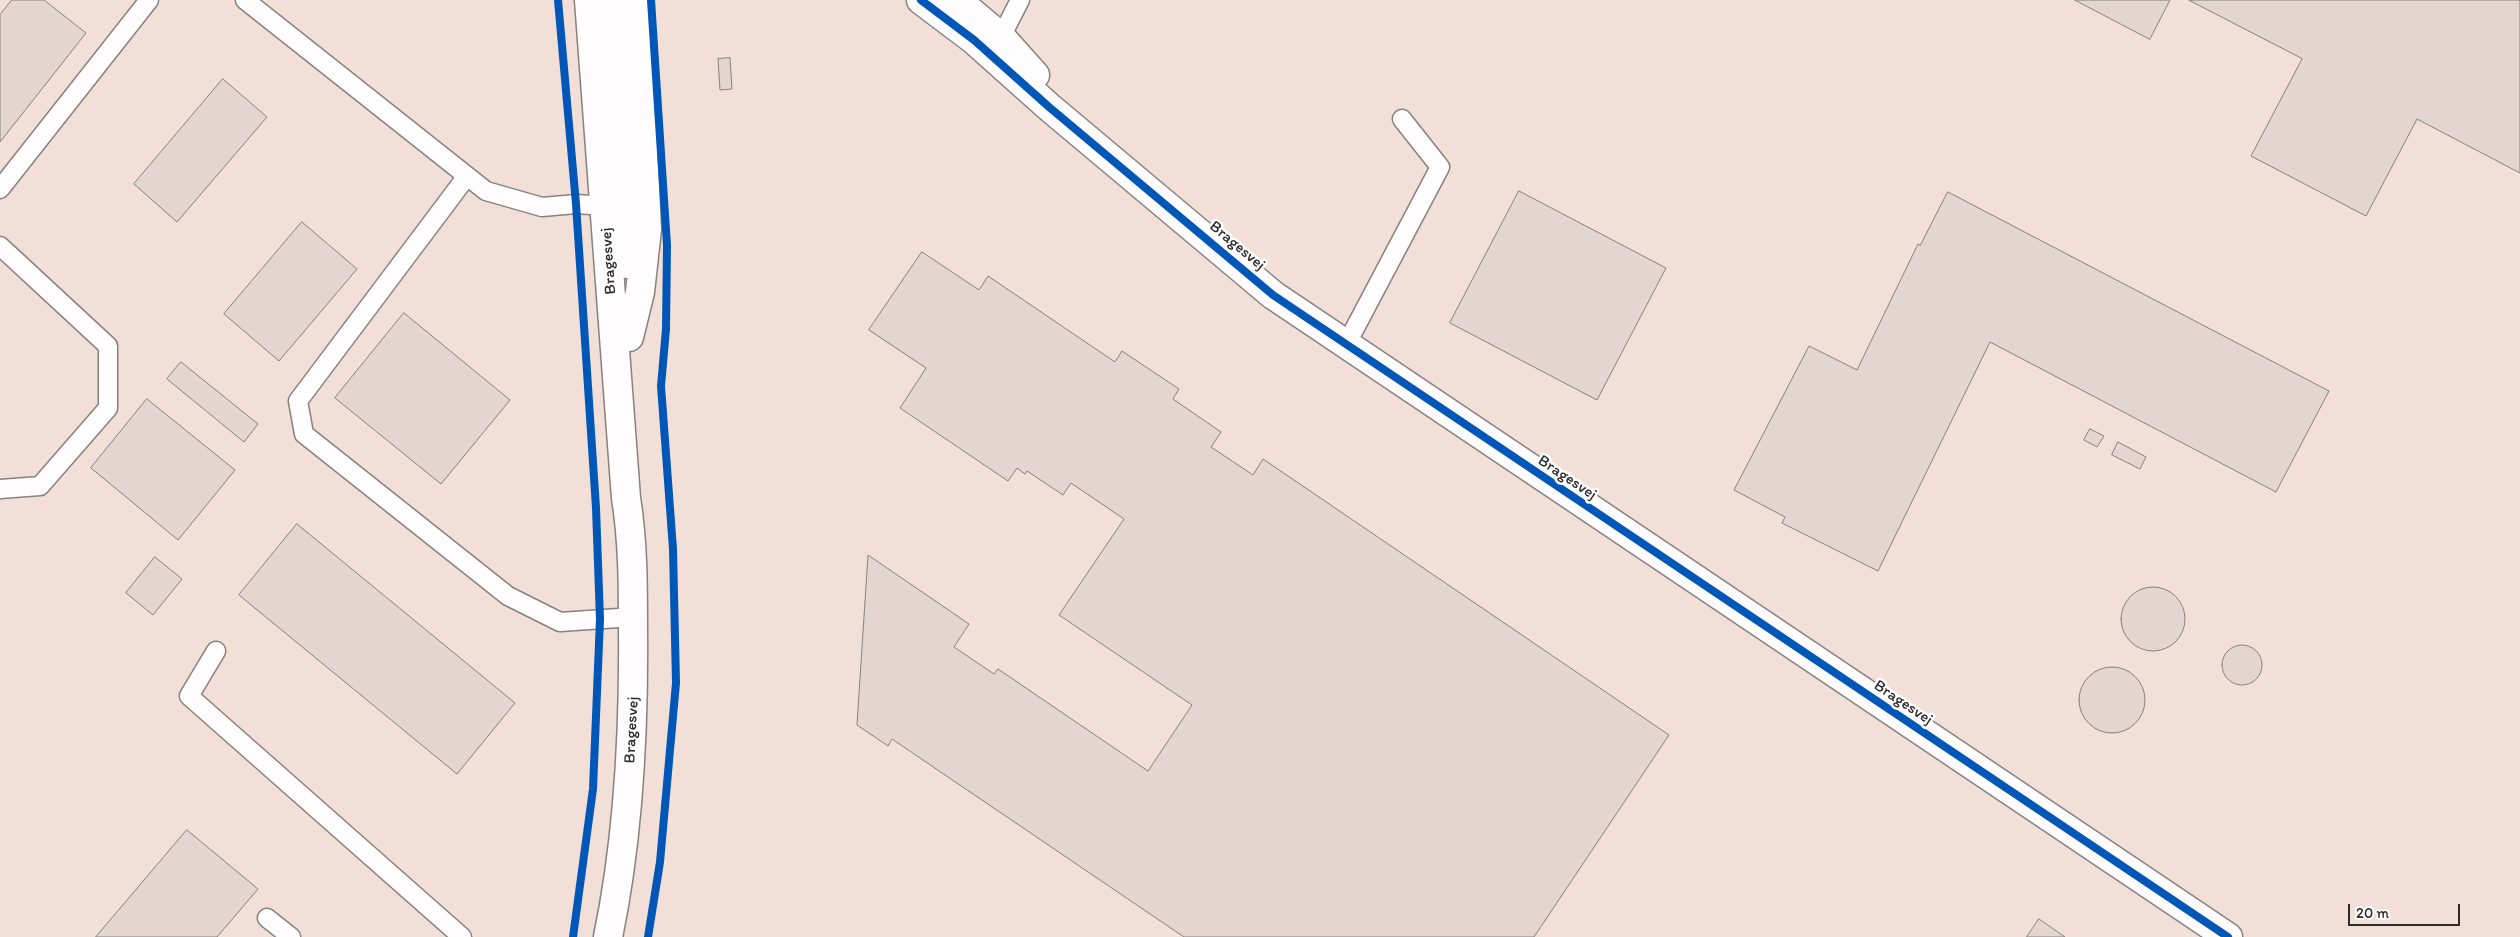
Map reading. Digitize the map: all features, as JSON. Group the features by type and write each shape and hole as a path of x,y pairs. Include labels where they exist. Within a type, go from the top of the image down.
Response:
{"street":[{"name":"Bragesvej","path":"589,0 626,498 630,522 633,617 634,710 628,797 616,899 608,937"},
{"name":"Bragesvej","path":"613,0 625,207 634,498 630,522"},
{"name":"Bragesvej","path":"629,337 640,292 647,229 636,0"},
{"name":"Bragesvej","path":"921,0 974,40 1049,107 1273,295 2228,937"},
{"name":"Bragesvej","path":"957,0 1001,37 1101,149"}],"lane":[{"path":"0,190 149,0"},
{"path":"245,0 486,191 542,207 576,204 605,206"},
{"path":"1001,37 1020,0"},
{"path":"1346,345 1440,167 1402,119"},
{"path":"467,176 298,401 304,434 508,596 560,622 633,617"},
{"path":"0,246 108,346 108,408 40,486 0,489"},
{"path":"216,651 189,696 462,937"},
{"path":"267,918 290,937"}],"shaded area":[{"path":"0,0 2520,0 2520,937 0,937"}],"building":[{"path":"12,0 44,0 86,33 0,142 0,15"},
{"path":"2075,0 2170,0 2150,39"},
{"path":"2189,0 2520,0 2520,173 2417,119 2366,216 2251,156 2302,59"},
{"path":"730,58 732,89 720,90 718,59"},
{"path":"223,79 267,117 177,222 134,184"},
{"path":"1519,191 1666,268 1597,400 1450,323"},
{"path":"1948,192 2329,391 2276,492 1990,342 1878,571 1782,523 1785,517 1734,490 1809,346 1857,370 1918,244 1920,245"},
{"path":"302,222 357,269 279,361 224,314"},
{"path":"922,252 979,290 988,276 1115,362 1122,351 1179,389 1173,399 1221,432 1211,447 1253,475 1263,459 1669,735 1534,937 1184,937 892,739 888,746 857,725 868,555 969,624 954,647 994,674 998,669 1148,771 1192,705 1059,615 1124,519 1071,483 1063,495 1027,471 1025,474 1017,468 1008,481 900,408 926,368 869,330"},
{"path":"404,313 510,400 441,484 335,398"},
{"path":"181,362 258,424 244,442 167,379"},
{"path":"147,399 235,470 178,540 91,468"},
{"path":"2090,429 2104,436 2097,447 2084,440"},
{"path":"2118,442 2146,457 2140,469 2112,455"},
{"path":"297,524 515,703 457,774 239,595"},
{"path":"155,557 182,579 153,615 126,593"},
{"path":"2153,587 2165,590 2176,596 2182,607 2185,619 2182,631 2176,642 2165,648 2153,651 2141,648 2130,642 2124,631 2121,619 2124,607 2130,596 2141,590"},
{"path":"2242,645 2256,651 2262,665 2256,679 2242,685 2228,679 2222,665 2228,651"},
{"path":"2112,667 2125,670 2135,677 2142,687 2145,700 2142,713 2135,723 2125,730 2112,733 2099,730 2089,723 2082,713 2079,700 2082,687 2089,677 2099,670"},
{"path":"187,830 258,889 217,937 96,937"},
{"path":"2039,919 2065,937 2027,937"}],"cycle path":[{"path":"558,0 576,204 596,508 600,619 593,789 573,937"},
{"path":"648,937 660,862 676,683 673,549 661,386 666,329 667,245 651,0"},
{"path":"921,0 974,40 1049,107 1273,295 2228,937"}]}
